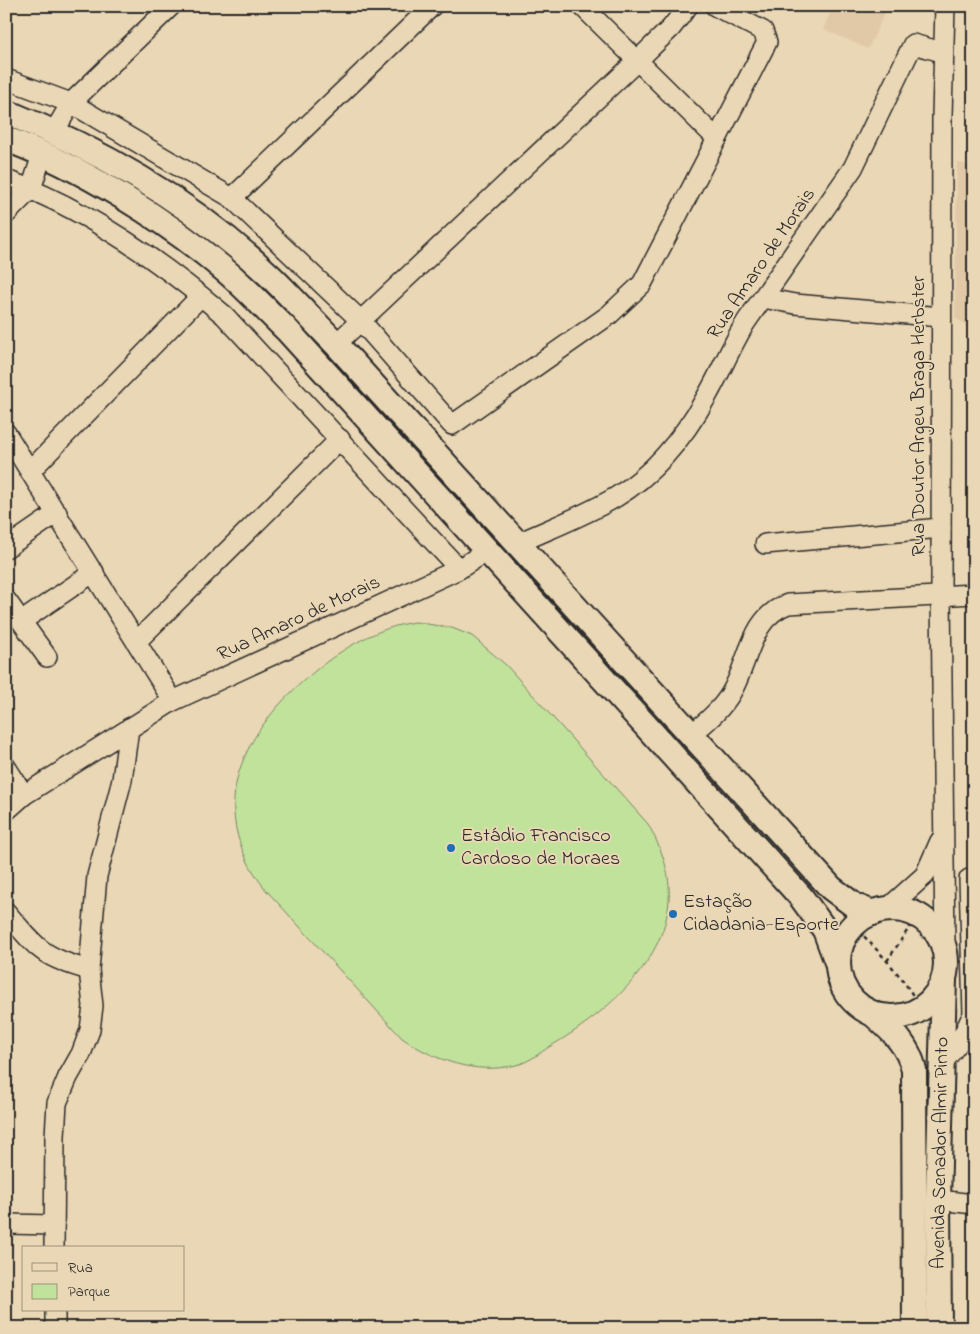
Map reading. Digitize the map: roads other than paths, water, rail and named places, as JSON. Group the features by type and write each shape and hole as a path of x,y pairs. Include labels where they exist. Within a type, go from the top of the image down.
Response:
{"main road":[{"path":"6,112 54,132 132,172 204,221 270,276 336,344 831,888 855,906 880,911 904,910 931,925 945,948 944,979 937,993 920,1008 900,1016 872,1013 858,1005 848,994 841,980 838,965 825,930 801,897 287,330 226,272 138,208 93,180 6,139"},
{"path":"838,965 844,939 853,925 880,911"},
{"name":"Avenida Senador Almir Pinto","path":"939,1328 938,1200 944,979"},
{"name":"Avenida Senador Almir Pinto","path":"872,1013 903,1043 911,1056 914,1070 913,1256 916,1328"}],"street":[{"path":"54,132 71,103 171,6"},
{"path":"232,198 432,6"},
{"path":"582,6 636,62 717,138"},
{"path":"336,344 636,62 671,28 688,6"},
{"path":"426,443 609,315 642,284 767,42 763,31 715,6"},
{"name":"Rua Doutor Argeu Braga Herbster","path":"944,7 942,52 941,594 945,948"},
{"name":"Rua Amaro de Morais","path":"516,544 616,497 644,476 687,426 707,397 731,346 853,168 869,139 913,44 942,52"},
{"path":"6,79 71,103 232,198 360,320 452,425"},
{"path":"6,214 31,189 42,155"},
{"path":"6,180 31,189 88,218 180,278 224,315 340,438 459,570"},
{"path":"31,470 201,296"},
{"path":"763,298 795,304 941,317"},
{"path":"6,433 31,470 173,701"},
{"path":"137,641 340,438"},
{"path":"6,548 57,513"},
{"path":"765,544 941,528"},
{"name":"Rua Amaro de Morais","path":"6,810 24,796 173,701 459,570 487,551"},
{"path":"22,621 94,572"},
{"path":"691,735 714,716 732,692 747,651 760,626 772,612 788,604 941,594 974,594"},
{"path":"6,600 46,657"},
{"path":"54,1246 57,1102 81,1054 90,1030 93,1006 89,970 96,876 122,780 129,728"},
{"path":"6,767 24,796"},
{"name":"Rua Doutor Argeu Braga Herbster","path":"880,911 925,875 937,849 944,825"},
{"path":"941,1065 960,1041 973,1014 971,879 944,878"},
{"path":"6,912 38,949 52,959 89,970"},
{"path":"938,1200 974,1204"},
{"path":"6,1224 54,1225"},
{"path":"55,1312 55,1328"}],"place":[{"name":"Estádio Francisco Cardoso de Moraes","path":"451,848"},
{"name":"Estação Cidadania-Esporte","path":"673,914"}]}
